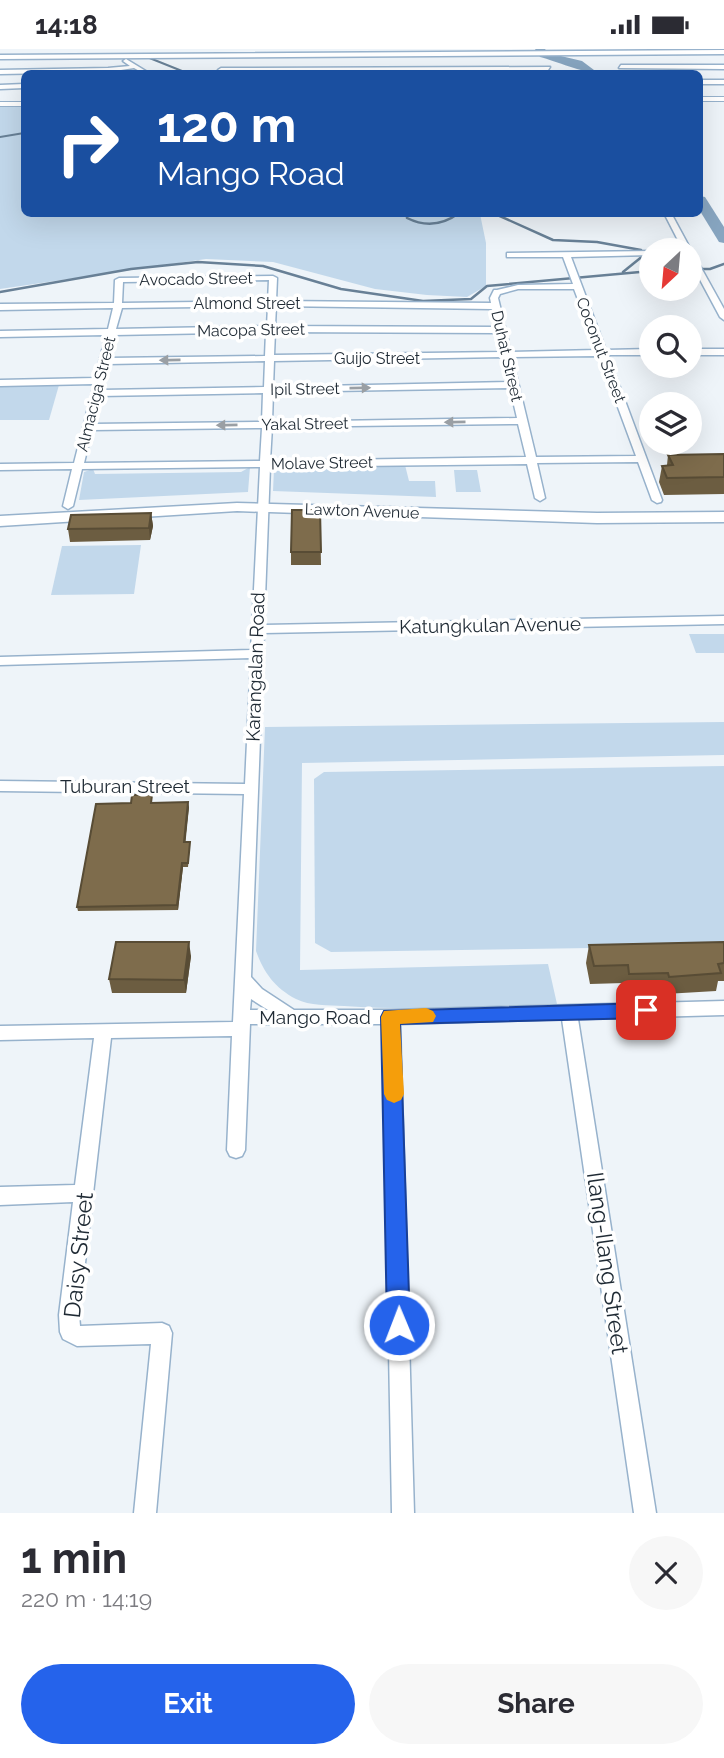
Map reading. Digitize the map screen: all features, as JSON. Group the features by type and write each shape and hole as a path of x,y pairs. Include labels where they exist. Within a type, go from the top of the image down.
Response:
{"main road":[{"name":"Lawton Avenue","path":"0,510 158,501 649,519 724,517"},
{"name":"Lawton Avenue","path":"0,521 264,504 641,510 724,508"}],"street":[{"path":"612,53 623,70 724,67"},
{"path":"0,57 724,53"},
{"path":"516,54 524,60 552,70"},
{"path":"207,55 221,70"},
{"path":"126,56 133,67 140,70"},
{"path":"0,81 3,72 16,57"},
{"path":"114,70 133,67"},
{"path":"386,70 548,68"},
{"path":"3,72 21,72"},
{"path":"703,82 724,82"},
{"path":"0,86 21,86"},
{"path":"703,99 724,99"},
{"path":"0,104 21,104"},
{"path":"669,217 681,238"},
{"path":"510,255 639,253"},
{"name":"Coconut Street","path":"566,255 657,500"},
{"name":"Avocado Street","path":"119,281 272,278"},
{"name":"Karangalan Road","path":"236,1150 272,278"},
{"path":"702,278 724,317"},
{"name":"Duhat Street","path":"540,498 495,306 496,292 574,279"},
{"name":"Almaciga Street","path":"68,506 118,305 119,281"},
{"name":"Almond Street","path":"0,307 271,303 495,306"},
{"name":"Macopa Street","path":"0,334 501,330"},
{"path":"702,352 724,352"},
{"name":"Guijo Street","path":"103,361 507,357 639,353"},
{"path":"0,383 99,381"},
{"name":"Ipil Street","path":"96,393 513,385"},
{"name":"Yakal Street","path":"88,427 523,421"},
{"name":"Molave Street","path":"0,467 531,459 644,462 659,466"},
{"name":"Katungkulan Avenue","path":"257,629 724,620"},
{"path":"0,661 257,654"},
{"name":"Tuburan Street","path":"0,786 250,789"},
{"path":"243,978 268,1003 294,1019"},
{"name":"Mango Road","path":"0,1034 103,1032 294,1019 724,1009"},
{"name":"Ilang-Ilang Street","path":"569,1012 645,1513"},
{"path":"391,1017 403,1513"},
{"name":"Daisy Street","path":"103,1032 69,1315 70,1332 78,1336 162,1333 145,1513"},
{"path":"0,1196 84,1193"}],"shaded area":[{"path":"0,107 21,107 21,217 481,217 486,243 486,286 467,297 375,289 273,262 206,259 0,289"},
{"path":"59,385 49,420 0,420 0,386"},
{"path":"405,465 409,481 435,481 436,497 273,491 274,469 278,466"},
{"path":"250,467 248,492 79,500 84,472 93,469 95,474 241,472"},
{"path":"454,470 477,470 481,492 456,492"},
{"path":"141,545 134,594 51,595 62,546"},
{"path":"689,634 724,634 724,653 696,653"},
{"path":"724,722 724,755 302,763 300,970 548,964 557,1004 424,1008 313,1004 296,999 282,990 263,966 256,951 265,727"},
{"path":"724,766 724,946 331,952 315,943 314,779 324,772"}],"building":[{"path":"724,454 724,477 667,478 662,466 673,465 668,455"},
{"path":"292,510 320,510 321,552 291,552"},
{"path":"151,513 149,528 68,529 71,515"},
{"path":"132,795 152,795 151,803 188,802 184,842 190,842 188,863 182,863 177,905 77,907 96,804 131,803"},
{"path":"116,942 189,942 184,980 109,979"},
{"path":"724,942 724,963 718,964 721,973 669,977 668,973 629,974 628,965 594,966 589,945"}],"waterway":[{"path":"540,49 544,55 578,63 588,70"},
{"path":"147,57 180,70"},
{"path":"0,137 21,134"},
{"path":"703,205 724,239"},
{"path":"407,217 427,224 452,217"},
{"path":"502,217 553,240 597,242 639,250"},
{"path":"623,272 639,259"},
{"path":"0,292 131,269 198,262 263,266 341,289 423,301 471,299 487,286 639,272"},
{"path":"702,269 724,264"}],"slow traffic":[{"path":"394,1094 391,1017 426,1016"}],"route":[{"path":"399,1325 391,1017 646,1010"}]}
